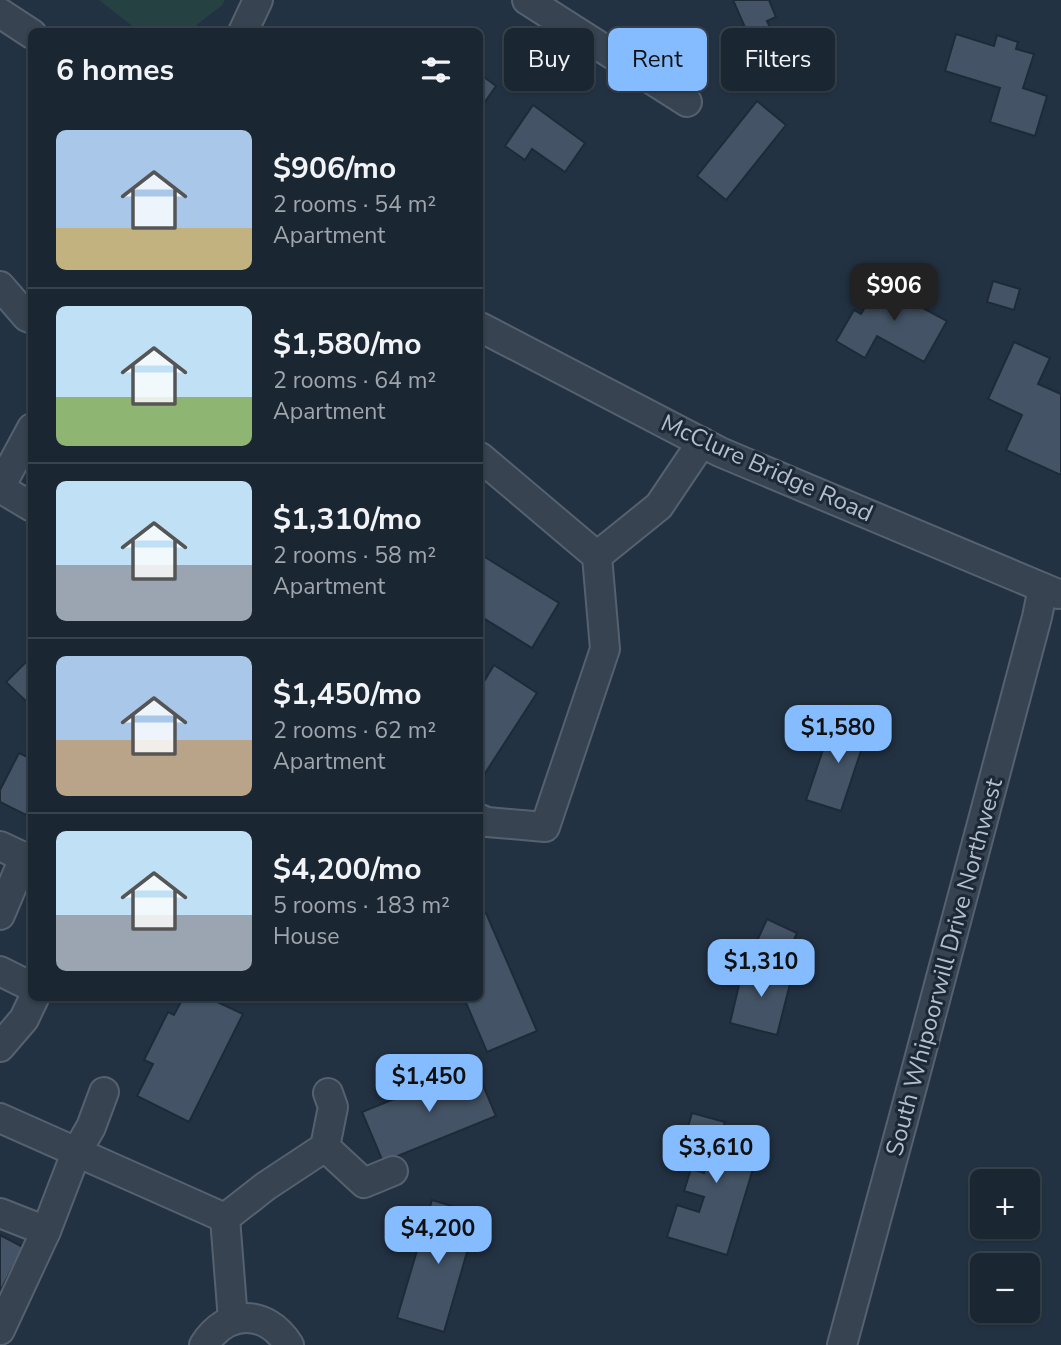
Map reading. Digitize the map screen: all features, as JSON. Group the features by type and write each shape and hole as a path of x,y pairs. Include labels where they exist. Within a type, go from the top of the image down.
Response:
{"street":[{"path":"245,28 258,0"},
{"path":"527,0 687,102"},
{"path":"0,13 28,31"},
{"path":"0,286 28,317"},
{"name":"McClure Bridge Road","path":"483,329 720,452 1052,591"},
{"path":"28,436 0,488 28,505"},
{"path":"597,556 659,506 702,442"},
{"path":"483,460 597,556 605,649 545,827 483,820"},
{"name":"South Whipoorwill Drive Northwest","path":"842,1345 1037,617 1052,591"},
{"path":"0,915 19,855"},
{"path":"0,971 28,985"},
{"path":"0,1047 24,1019 33,1001"},
{"path":"0,1331 46,1231 76,1153 91,1126 104,1093"},
{"path":"225,1218 266,1186 325,1147 333,1107 328,1093"},
{"path":"0,1118 225,1218"},
{"path":"325,1147 364,1183 393,1171"},
{"path":"0,1213 46,1231"},
{"path":"225,1218 233,1320"},
{"path":"205,1345 211,1334 221,1325 246,1318 272,1325 289,1345"}],"green space":[{"path":"99,0 225,0 193,28 135,28"}],"building":[{"path":"733,0 769,0 776,17 767,21 770,28 745,28"},
{"path":"956,34 994,46 997,35 1018,42 1016,49 1034,54 1023,88 1047,96 1035,136 990,122 1000,88 945,71"},
{"path":"483,76 496,86 483,105"},
{"path":"757,101 786,125 726,200 697,176"},
{"path":"533,105 585,143 565,172 532,149 525,160 505,146"},
{"path":"896,281 928,299 923,308 947,321 924,362 877,336 865,358 836,341 854,310 861,314 878,284 890,291"},
{"path":"993,281 1020,289 1014,310 987,302"},
{"path":"1014,342 1050,358 1038,384 1061,394 1061,475 1006,450 1022,415 988,399"},
{"path":"483,556 559,603 532,648 483,618"},
{"path":"28,660 28,703 6,682"},
{"path":"494,665 537,693 483,776 483,683"},
{"path":"841,718 869,727 841,811 806,800 828,735 834,737"},
{"path":"19,753 28,757 28,816 0,802 0,790"},
{"path":"486,913 537,1031 487,1052 465,1001 483,1001 483,914"},
{"path":"767,919 797,933 783,964 753,950"},
{"path":"744,964 792,976 777,1035 730,1023"},
{"path":"181,1001 215,1001 243,1014 189,1122 137,1096 153,1064 144,1060 168,1012 174,1015"},
{"path":"475,1066 496,1116 383,1162 362,1112"},
{"path":"692,1113 725,1122 723,1127 762,1139 727,1255 667,1237 677,1205 699,1212 704,1197 684,1191 691,1169 704,1173 710,1153 683,1144"},
{"path":"432,1200 478,1214 444,1332 397,1318"},
{"path":"0,1235 23,1247 0,1292"}]}
